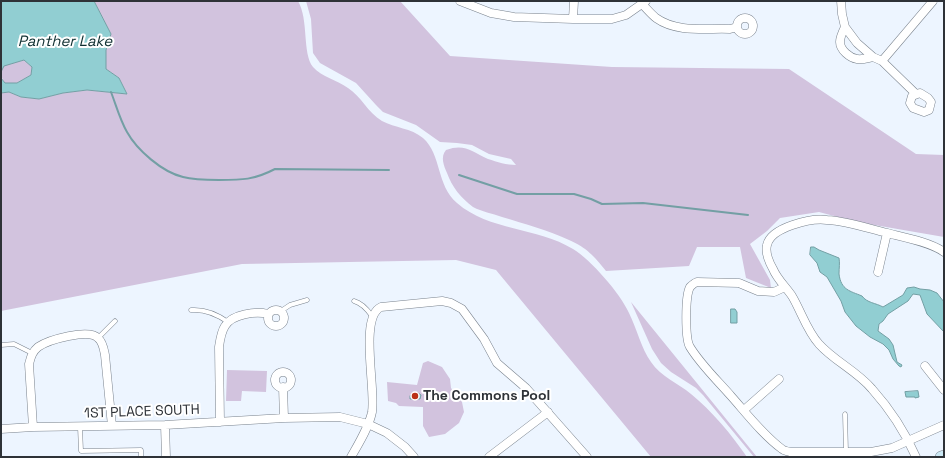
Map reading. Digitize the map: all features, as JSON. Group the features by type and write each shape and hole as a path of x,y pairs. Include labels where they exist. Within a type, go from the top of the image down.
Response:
{"street":[{"path":"460,1 491,13 514,16 573,19 612,19 626,15 644,3 656,17 666,23 681,28 730,29 737,27"},
{"path":"573,19 574,1"},
{"path":"842,1 842,14 845,27 857,43 873,57 882,61 916,94"},
{"path":"882,61 933,1"},
{"path":"845,27 840,41 846,53 858,59 873,57"},
{"path":"916,457 909,441 889,411 870,387 818,343 792,296 774,271 766,250 769,239 777,232 799,222 826,219 854,224 911,239 944,252"},
{"path":"878,272 887,233"},
{"path":"785,287 774,292 758,292 740,283 697,282 690,288 687,302 688,342 690,347 705,367 769,437 784,450 790,452 830,454 846,452 871,452 892,448 944,425"},
{"path":"352,457 368,424 372,411 369,342 372,316 378,308 393,305 442,301 456,305 462,309 474,324 497,363 526,388 587,457"},
{"path":"220,422 219,347 221,335 225,325 232,318 242,315 268,314 275,310 281,311 284,316 282,324 276,326 269,322 268,314"},
{"path":"33,427 29,364 32,354 37,348 46,343 78,334 91,334 98,338 103,346 112,426"},
{"path":"925,366 944,390"},
{"path":"744,410 779,379"},
{"path":"283,387 284,418"},
{"path":"489,457 548,412"},
{"name":"1ST PLACE SOUTH","path":"1,429 33,427 165,426 284,418 340,417 368,424 387,433 405,447 414,457"},
{"path":"165,426 166,457"}],"lane":[{"path":"281,311 290,305 307,300"},
{"path":"354,301 365,307 372,316"},
{"path":"191,310 198,309 206,311 219,316 228,322"},
{"path":"98,338 116,321"},
{"path":"1,345 14,344 32,354"},
{"path":"845,414 846,452"},
{"path":"80,427 81,451 141,450 141,457"}],"shaded area":[{"path":"94,1 298,1 303,17 308,53 313,67 353,91 377,118 413,132 423,138 429,145 437,161 442,179 450,196 457,203 484,219 544,236 559,242 573,249 588,261 612,287 625,305 644,351 655,367 665,376 691,394 714,415 747,457 651,457 496,270 456,260 242,264 1,311 1,93 9,92 21,97 39,99 63,93 87,90 127,94 119,78 106,69 106,50 111,34"},
{"path":"306,1 400,1 450,56 612,67 789,69 916,154 944,155 944,237 857,222 819,212 780,218 767,231 750,244 770,280 771,288 746,278 740,247 697,247 689,266 606,271 590,253 581,246 561,236 480,210 469,204 457,192 451,183 443,162 443,156 446,150 458,147 468,149 491,160 516,165 511,159 489,154 472,145 440,142 416,125 383,112 356,83 320,63 313,53 311,19"},
{"path":"24,60 32,67 31,75 17,83 5,83 1,75 3,66"},
{"path":"631,302 757,457 754,457 696,388 671,372 661,363 652,349"},
{"path":"428,361 442,367 450,379 451,388 462,402 464,412 459,423 445,434 429,437 423,426 423,407 399,406 396,403 388,401 387,382 417,385 423,363"},
{"path":"227,370 267,371 266,392 242,391 241,401 226,401"}],"water":[{"name":"Panther Lake","path":"1,1 94,1 111,34 106,50 106,69 119,78 127,94 87,90 63,93 39,99 21,97 9,92 1,93 1,78 5,83 17,83 31,75 32,67 24,60 4,66 1,72"},
{"path":"811,247 839,258 839,274 844,287 862,296 869,302 883,307 903,295 907,288 914,287 937,293 944,302 944,332 927,314 920,295 913,294 908,301 888,314 879,324 878,331 889,339 893,345 897,362 902,365 901,367 899,366 893,359 889,350 883,344 870,337 856,326 845,312 841,301 827,277 820,272 817,263 810,255"},
{"path":"731,309 735,309 737,312 737,323 731,323"},
{"path":"918,391 919,397 906,397 905,392"},
{"name":"The Commons Pool","path":"418,393 421,395 420,399 410,399 410,396"}],"waterway":[{"path":"111,92 120,117 131,139 144,153 159,165 183,177 206,180 241,179 261,175 275,169 389,170"},
{"path":"459,175 517,194 574,194 602,204 643,203 748,215"}],"place":[{"name":"The Commons Pool","path":"415,396"}]}
